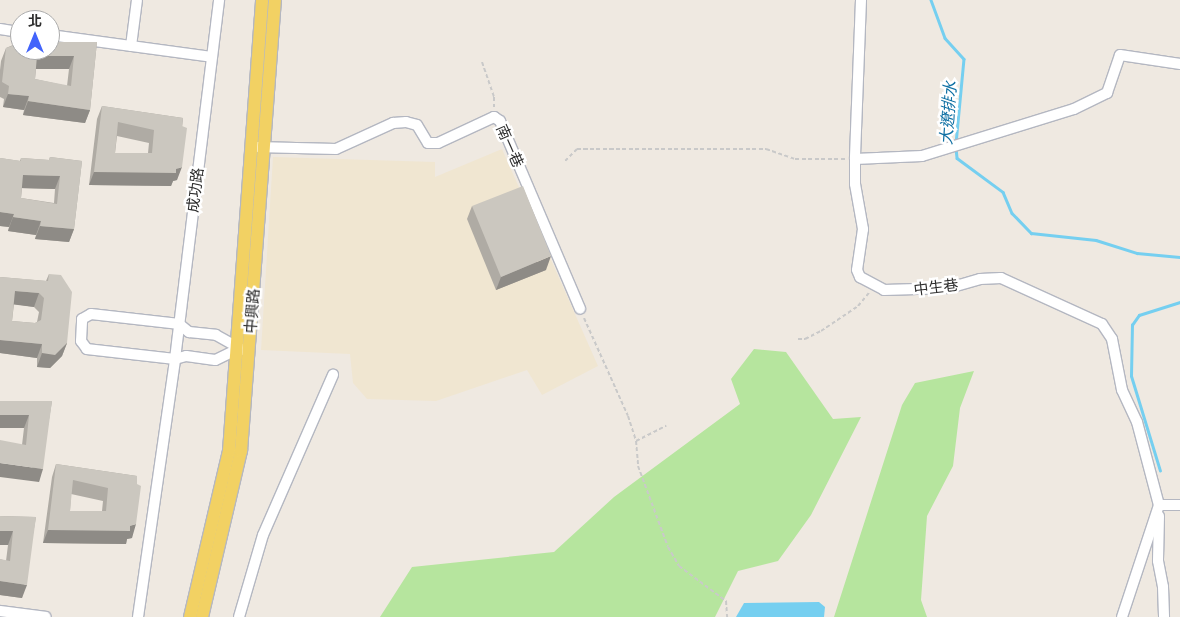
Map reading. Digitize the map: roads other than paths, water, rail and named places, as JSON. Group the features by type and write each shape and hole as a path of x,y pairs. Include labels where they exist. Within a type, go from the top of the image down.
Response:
{"main road":[{"name":"中興路","path":"258,148 262,0"},
{"name":"中興路","path":"202,617 241,451 244,350 258,148 274,0"},
{"name":"中興路","path":"190,617 229,451 244,350"}],"lane":[{"path":"132,46 137,0"},
{"name":"成功路","path":"138,617 175,359 220,0"},
{"path":"862,0 855,159 909,159 946,150 1074,109 1100,96 1110,87 1120,55 1180,64"},
{"path":"60,37 212,57"},
{"name":"南一巷","path":"258,148 336,149 394,123 406,122 417,125 428,143 438,143 494,117 500,120 580,309"},
{"name":"中生巷","path":"855,159 855,184 863,229 857,270 874,287 884,290 927,291 949,288 980,279 1000,278 1102,324 1112,339 1122,390 1137,422 1159,505 1158,561 1164,587 1164,617"},
{"path":"91,314 179,324 189,332 216,335 244,350 215,360 186,356 175,359 86,349 80,340 82,319 91,314"},
{"path":"239,617 263,535 333,376"},
{"path":"1122,617 1159,505 1180,505"},
{"path":"0,611 46,617"}],"water":[{"path":"819,602 825,607 824,617 736,617 744,603"}],"waterway":[{"name":"大遼排水","path":"931,0 945,38 964,59 956,143"},
{"name":"大遼排水","path":"956,148 957,158 1003,192 1012,213 1031,233 1096,240 1137,253 1180,257"},
{"path":"1160,471 1131,376 1132,325 1139,315 1180,302"}]}
